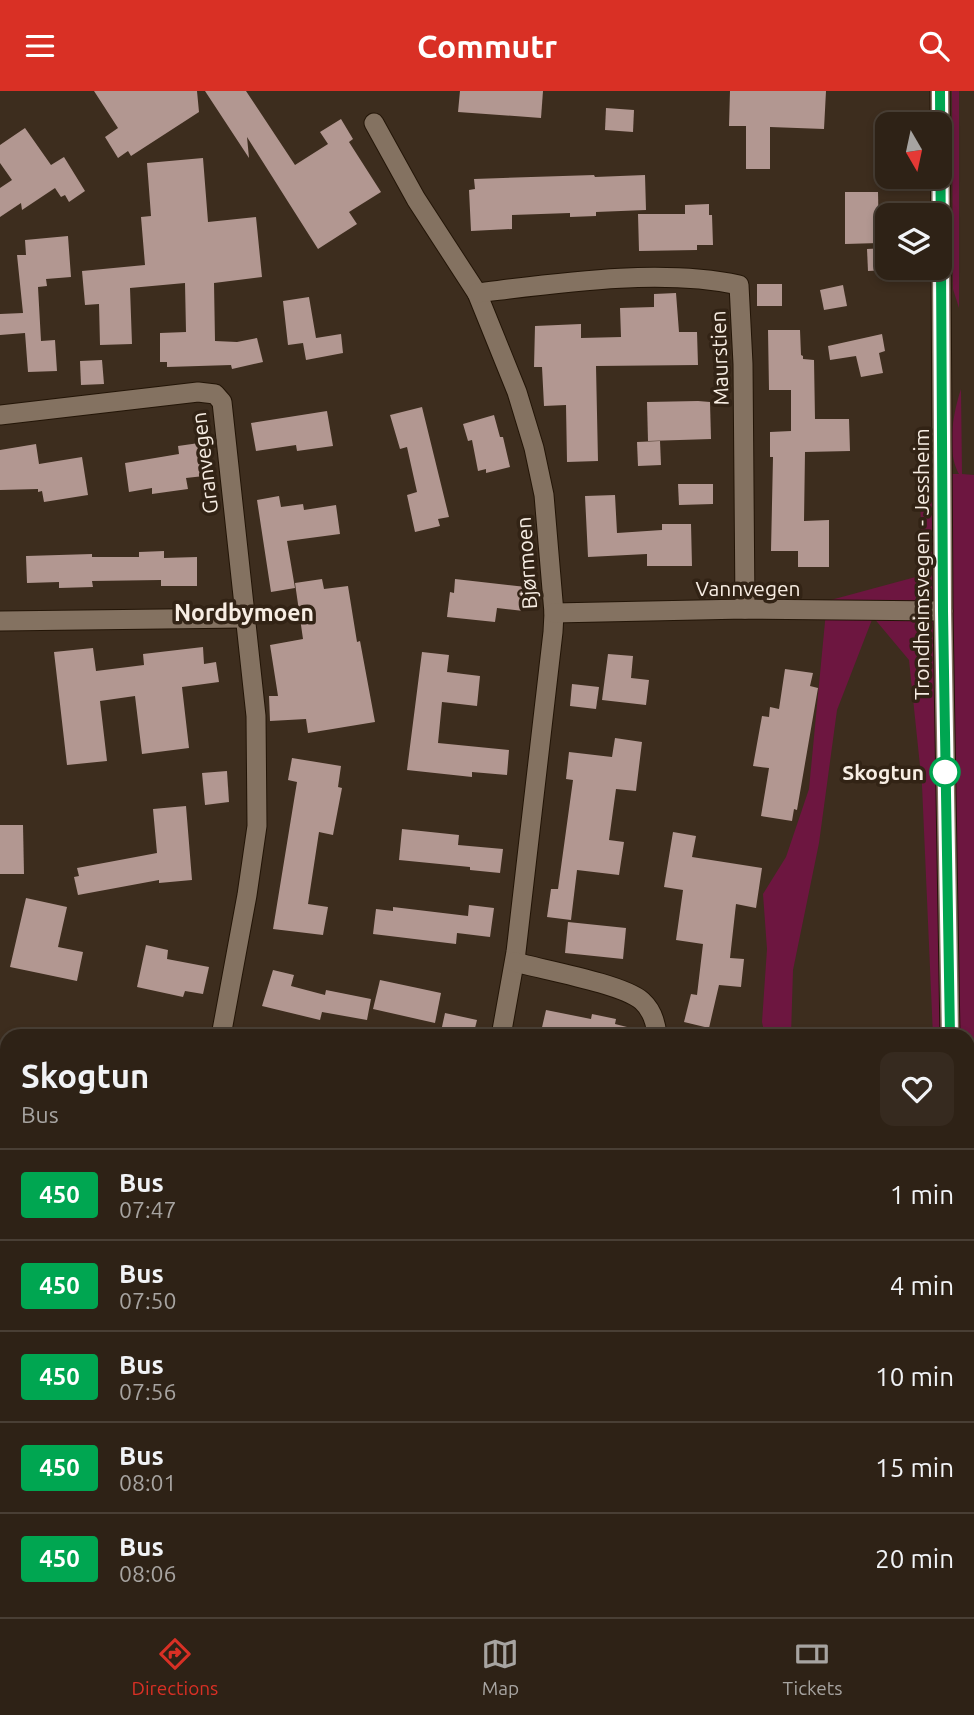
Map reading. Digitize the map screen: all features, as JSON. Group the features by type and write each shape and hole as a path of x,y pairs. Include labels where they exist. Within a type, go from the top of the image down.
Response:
{"street":[{"name":"Trondheimsvegen - Jessheim","path":"940,91 943,611 950,1029"},
{"name":"Bjørmoen","path":"374,123 415,199 477,293 517,392 534,448 544,495 554,613 515,962 501,1029"},
{"name":"Maurstien","path":"477,293 564,283 687,277 739,285 743,364 745,609"},
{"name":"Granvegen","path":"0,415 198,391 215,394 222,402 256,716 257,826 222,1029"},
{"name":"Vannvegen","path":"554,613 745,609 943,611"},
{"path":"0,621 244,618"},
{"path":"515,962 628,991 644,1002 653,1017 656,1029"}],"shaded area":[{"path":"952,91 959,91 959,308 953,289"},
{"path":"961,389 962,474 974,475 974,1029 933,1029 922,785 909,660 873,617 837,710 819,843 793,970 791,1029 764,1029 767,949 763,894 786,857 809,789 827,601 923,575 919,474 959,474 952,444 955,409"}],"building":[{"path":"94,91 197,91 199,112 131,156 128,151 118,158 105,137 118,128"},
{"path":"205,91 246,91 295,165 328,144 320,132 341,119 353,139 349,142 381,192 349,212 357,224 318,249 247,137 249,158"},
{"path":"460,91 543,91 541,118 458,112"},
{"path":"730,91 826,91 824,129 770,127 770,169 746,169 746,126 729,126"},
{"path":"606,108 634,110 633,132 605,130"},
{"path":"25,128 51,165 64,157 85,191 69,202 65,195 61,197 55,188 22,210 21,203 0,217 0,188 12,180 0,163 0,145"},
{"path":"203,158 208,222 256,217 262,277 214,283 215,341 237,342 257,338 263,362 232,369 231,365 167,367 167,362 160,362 160,333 186,332 185,283 130,288 132,344 100,345 99,304 85,305 82,271 145,265 141,217 151,216 147,163"},
{"path":"645,175 646,210 596,212 596,216 570,217 570,213 512,215 512,229 471,231 469,190 475,189 474,179"},
{"path":"845,192 878,192 878,203 875,203 875,243 845,244"},
{"path":"709,204 713,245 697,245 697,250 639,251 638,214 685,214 685,205"},
{"path":"68,236 71,277 46,279 47,286 38,287 41,341 55,340 57,371 28,372 25,333 0,335 0,314 23,313 17,255 26,255 25,240"},
{"path":"867,249 875,249 875,271 868,271"},
{"path":"757,284 782,284 782,306 757,306"},
{"path":"843,285 847,306 824,310 820,290"},
{"path":"676,293 679,332 697,332 698,365 596,366 598,461 567,462 566,405 544,406 542,367 534,367 535,326 581,324 581,338 621,337 620,308 654,307 654,294"},
{"path":"309,297 316,338 341,334 343,353 306,360 303,343 288,345 283,301"},
{"path":"768,330 800,330 801,355 803,359 814,360 815,419 849,419 850,451 805,452 804,521 829,520 829,567 798,567 798,551 771,551 773,457 770,457 770,432 791,431 791,390 769,390"},
{"path":"882,334 885,351 879,353 883,373 861,377 856,356 830,360 828,346"},
{"path":"102,360 104,384 81,385 80,361"},
{"path":"647,402 710,402 711,439 648,441"},
{"path":"422,407 449,517 438,519 440,526 415,532 407,495 417,492 407,447 400,449 390,415"},
{"path":"327,411 333,446 297,451 296,445 256,451 251,423"},
{"path":"494,415 500,437 503,437 510,467 486,473 486,469 478,471 472,440 468,441 463,424"},
{"path":"660,441 661,465 638,466 637,442"},
{"path":"199,443 204,476 186,478 188,489 152,494 152,488 129,492 125,463 179,454 178,446"},
{"path":"36,444 39,464 82,457 88,495 44,502 42,491 38,492 38,489 0,490 0,450"},
{"path":"678,484 713,484 713,504 679,505"},
{"path":"615,495 617,533 662,530 662,524 691,524 692,566 647,566 647,554 588,557 585,496"},
{"path":"279,496 281,507 303,504 304,510 336,505 340,534 287,541 295,588 271,592 257,500"},
{"path":"164,551 164,558 197,557 197,586 161,586 161,580 92,581 93,587 59,588 59,582 27,583 26,556 92,554 92,557 139,557 139,552"},
{"path":"322,579 324,589 348,586 375,722 308,733 306,719 270,721 269,696 278,696 270,645 303,639 295,583"},
{"path":"455,579 526,587 524,611 497,608 495,622 447,617 450,592 454,593"},
{"path":"203,647 204,664 216,662 219,682 182,687 189,748 142,754 135,696 100,701 107,761 67,765 54,652 93,648 96,671 144,665 143,654"},
{"path":"422,652 449,655 447,672 480,676 477,706 442,702 438,743 509,750 507,775 472,772 472,777 407,770"},
{"path":"608,654 633,656 631,678 649,680 646,705 602,700"},
{"path":"785,669 813,673 810,686 818,688 797,810 794,809 792,821 761,816 769,768 753,766 762,716 769,717 770,707 779,709"},
{"path":"572,684 599,687 596,709 570,706"},
{"path":"615,738 642,742 636,791 616,789 609,840 624,842 619,875 577,870 571,920 547,917 551,889 558,889 573,780 566,779 569,752 612,757"},
{"path":"292,758 341,766 338,787 342,788 333,835 319,832 308,904 328,907 323,935 273,929 297,782 288,780"},
{"path":"227,771 229,802 205,805 202,773"},
{"path":"186,806 192,880 159,883 159,880 78,895 74,877 79,876 77,868 157,853 153,809"},
{"path":"0,825 23,825 24,874 0,874"},
{"path":"402,829 459,835 458,845 503,849 500,873 470,870 470,867 399,860"},
{"path":"673,832 696,836 692,857 762,868 756,908 736,904 730,958 744,959 741,987 719,985 709,1028 684,1022 691,994 697,995 703,944 676,940 683,890 664,887"},
{"path":"26,898 67,907 58,947 83,952 77,981 10,967"},
{"path":"469,905 494,908 490,937 457,933 456,944 373,934 376,909 393,911 393,907 468,916"},
{"path":"568,922 626,928 623,959 565,953"},
{"path":"146,945 168,950 167,959 209,967 203,994 185,991 183,997 137,987"},
{"path":"273,970 294,975 291,986 325,995 326,990 371,999 367,1020 322,1012 320,1020 262,1006"},
{"path":"380,980 441,993 435,1023 373,1009"},
{"path":"546,1010 591,1019 592,1014 616,1019 615,1024 631,1028 631,1029 542,1029"},
{"path":"445,1013 477,1020 475,1029 442,1029"}],"bus line":[{"name":"450","path":"940,91 943,611 950,1029"}],"place":[{"name":"Skogtun","path":"945,772"}],"district":[{"name":"Nordbymoen","path":"244,612"}]}
